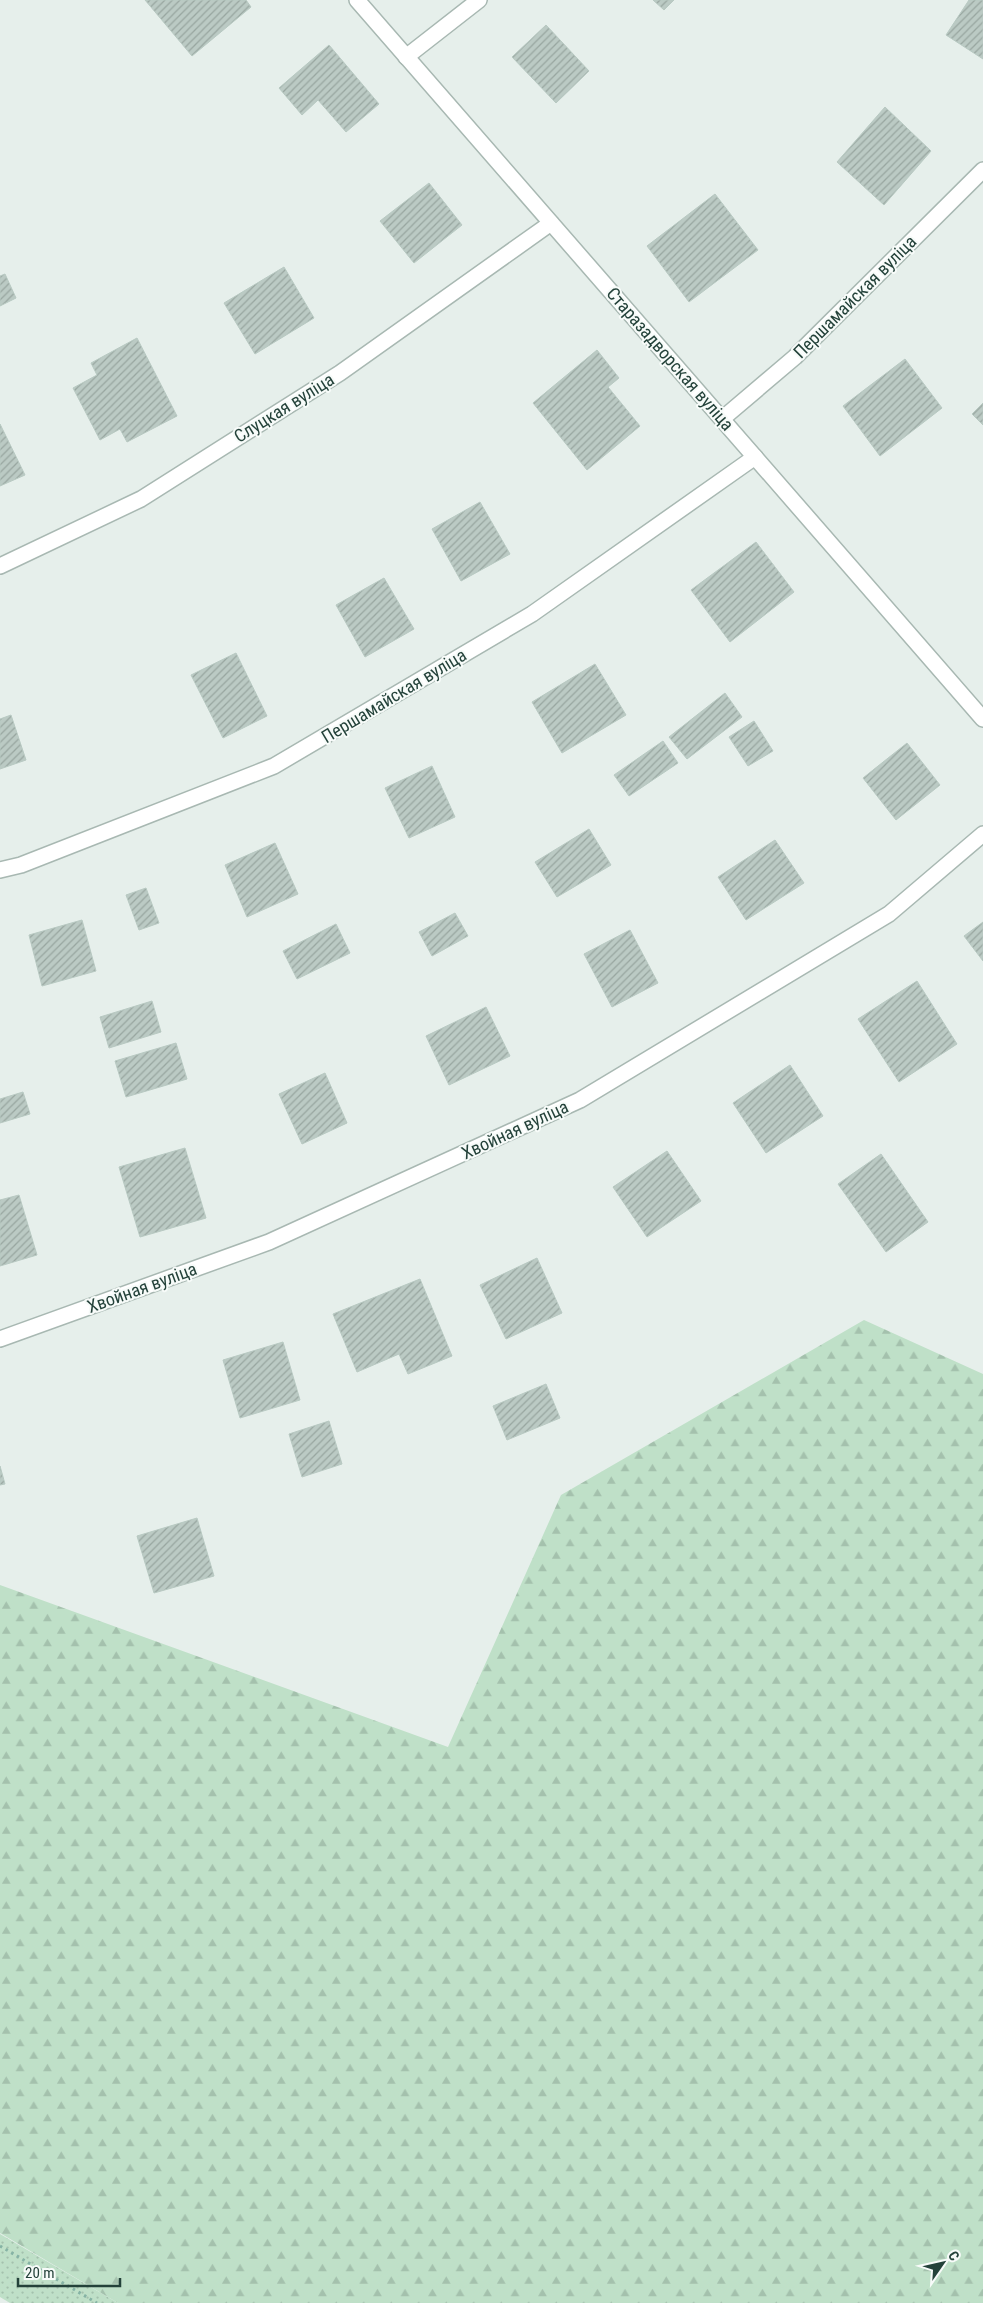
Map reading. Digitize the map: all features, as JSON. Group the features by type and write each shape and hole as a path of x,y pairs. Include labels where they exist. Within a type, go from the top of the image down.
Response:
{"street":[{"name":"Старазадворская вуліца","path":"357,0 983,719"},
{"path":"406,57 479,0"},
{"name":"Першамайская вуліца","path":"722,419 795,357 983,170"},
{"name":"Слуцкая вуліца","path":"0,566 141,499 340,373 551,223"},
{"name":"Першамайская вуліца","path":"0,870 21,864 274,766 532,614 755,456"},
{"name":"Хвойная вуліца","path":"0,1339 269,1242 580,1100 889,914 983,834"}],"path":[{"path":"0,2246 97,2303"}],"green space":[{"path":"864,1320 983,1374 983,2303 118,2303 0,2233 0,1585 448,1747 561,1495"},
{"path":"0,2234 118,2303 10,2303 0,2297"}],"building":[{"path":"145,0 246,0 251,7 192,56"},
{"path":"653,0 674,0 664,10"},
{"path":"969,0 983,0 983,59 946,35"},
{"path":"546,25 589,71 556,103 512,57"},
{"path":"329,45 379,104 346,132 318,100 302,115 279,88"},
{"path":"885,107 931,151 884,205 837,162"},
{"path":"429,183 462,225 414,263 380,221"},
{"path":"715,194 758,250 689,302 647,246"},
{"path":"284,267 314,318 255,354 224,303"},
{"path":"5,274 16,298 0,306 0,276"},
{"path":"137,338 177,416 127,442 120,429 100,440 73,388 97,375 91,363"},
{"path":"597,350 619,378 608,387 640,426 587,470 533,403"},
{"path":"905,359 942,408 880,456 843,406"},
{"path":"983,403 983,425 972,414"},
{"path":"0,424 25,475 0,486"},
{"path":"480,502 510,554 461,581 432,529"},
{"path":"756,542 794,592 730,642 691,590"},
{"path":"384,578 414,629 365,657 336,605"},
{"path":"236,653 267,716 223,738 191,675"},
{"path":"595,664 626,715 562,753 532,702"},
{"path":"725,693 742,717 687,759 669,737"},
{"path":"11,715 26,760 0,769 0,719"},
{"path":"754,721 773,751 748,766 729,737"},
{"path":"663,741 678,763 629,796 614,775"},
{"path":"907,743 940,785 896,820 863,778"},
{"path":"432,766 455,817 409,838 385,788"},
{"path":"589,829 611,865 557,897 535,862"},
{"path":"775,840 804,883 746,920 718,877"},
{"path":"275,843 298,894 247,917 225,865"},
{"path":"146,888 159,923 139,930 126,895"},
{"path":"455,913 468,936 432,956 419,932"},
{"path":"82,920 96,971 42,986 29,935"},
{"path":"983,922 983,961 964,936"},
{"path":"336,924 350,953 297,979 283,951"},
{"path":"630,930 658,983 612,1007 584,954"},
{"path":"917,981 957,1044 899,1082 858,1019"},
{"path":"152,1001 161,1032 109,1048 100,1017"},
{"path":"486,1007 510,1056 449,1085 426,1036"},
{"path":"176,1043 187,1079 126,1097 115,1061"},
{"path":"790,1065 823,1116 766,1153 733,1103"},
{"path":"325,1073 347,1123 302,1144 279,1094"},
{"path":"23,1092 30,1114 0,1123 0,1099"},
{"path":"185,1148 206,1218 140,1237 119,1167"},
{"path":"667,1151 701,1201 647,1237 613,1187"},
{"path":"881,1154 928,1222 886,1252 838,1184"},
{"path":"19,1195 37,1255 0,1266 0,1200"},
{"path":"537,1258 562,1313 506,1339 480,1285"},
{"path":"420,1279 452,1356 408,1374 399,1354 357,1372 333,1314"},
{"path":"283,1342 300,1400 240,1418 223,1360"},
{"path":"546,1384 560,1418 507,1440 493,1406"},
{"path":"329,1421 342,1464 302,1477 289,1434"},
{"path":"0,1466 5,1484 0,1485"},
{"path":"197,1518 214,1576 154,1593 137,1536"}]}
